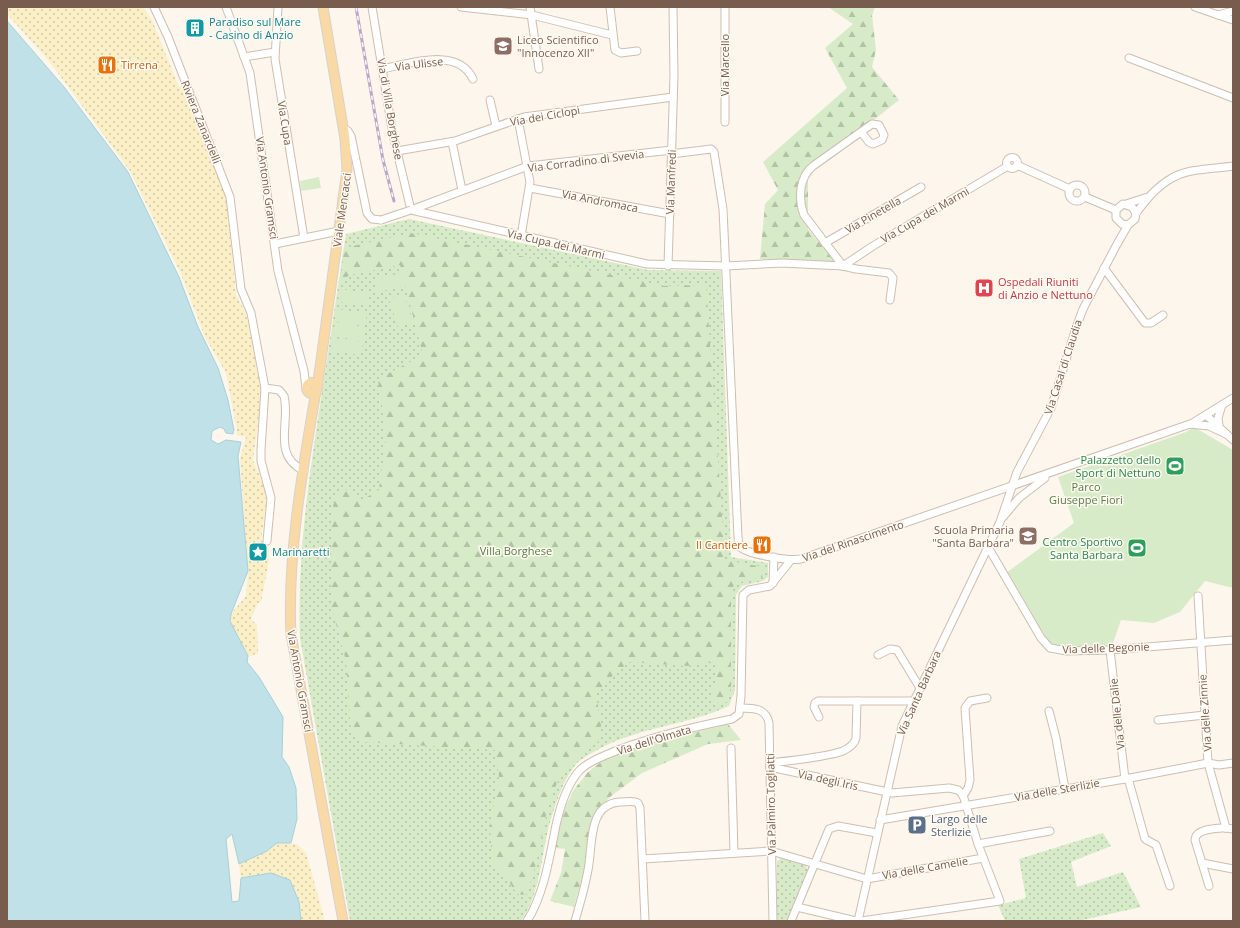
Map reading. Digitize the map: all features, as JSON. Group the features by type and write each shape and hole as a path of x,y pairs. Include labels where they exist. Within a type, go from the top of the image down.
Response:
{"main road":[{"name":"Viale Mencacci","path":"311,387 319,366 347,172 343,128 323,7"},
{"name":"Via Antonio Gramsci","path":"311,387 312,416 293,560 290,611 291,634 343,921"}],"street":[{"name":"Riviera Zanardelli","path":"154,7 168,37 226,184 231,204 242,292 251,313 265,388 261,461 271,498 266,541"},
{"name":"Via Antonio Gramsci","path":"226,7 252,83 278,271 304,371 311,387"},
{"name":"Via Cupa","path":"278,7 278,30 275,52 304,238"},
{"name":"Via di Villa Borghese","path":"372,7 397,151 411,210"},
{"path":"461,7 532,15 612,35"},
{"path":"530,7 539,69"},
{"path":"610,7 614,48 617,52 637,51"},
{"name":"Via Manfredi","path":"668,266 673,97 673,7"},
{"name":"Via Marcello","path":"725,7 725,122"},
{"path":"1196,7 1233,20"},
{"path":"1218,15 1233,11"},
{"path":"1233,11 1230,16 1233,20"},
{"path":"244,57 275,52"},
{"path":"1129,58 1233,98"},
{"name":"Via Ulisse","path":"382,69 444,60 462,65 470,72 473,79"},
{"name":"Via dei Ciclopi","path":"397,151 452,142 518,119 673,97"},
{"path":"490,100 496,126"},
{"path":"518,119 528,166 530,188 521,236"},
{"path":"343,128 348,131 351,136 368,216 374,220 381,220 411,210"},
{"path":"843,266 804,215 802,208 801,186 803,177 811,167 861,132"},
{"path":"452,142 462,190"},
{"name":"Via Corradino di Svevia","path":"411,210 528,166 707,148 714,152 723,206 726,266"},
{"name":"Via Cupa dei Marmi","path":"843,266 873,246 1008,166 1008,159 1012,157 1017,160 1017,165 1070,189"},
{"name":"Via Casal di Claudia","path":"1011,487 1020,466 1051,408 1077,324 1104,268 1128,225 1133,221 1136,213 1150,196 1164,183 1176,176 1233,166"},
{"path":"1076,185 1081,186 1086,192 1085,197 1079,201 1074,200 1069,194 1070,189 1076,185"},
{"name":"Via Pinetella","path":"825,243 921,187"},
{"name":"Via Andromaca","path":"530,188 670,214"},
{"name":"Via Casal di Claudia","path":"1116,246 1118,232 1115,216 1116,210 1120,205 1150,196"},
{"path":"1085,197 1116,210"},
{"path":"1126,204 1132,207 1136,213"},
{"name":"Via Cupa dei Marmi","path":"411,210 647,264 668,266 726,266 772,263 843,266 892,274 893,278 890,300"},
{"path":"1117,221 1128,225"},
{"path":"275,244 339,231"},
{"name":"Via del Rinascimento","path":"726,266 738,542 740,547 746,551 791,560 805,558 1190,424 1209,426 1230,437"},
{"path":"1104,268 1146,323 1151,323 1163,315"},
{"path":"265,388 279,390 284,396 285,446 292,462 304,471"},
{"path":"1190,424 1206,416 1233,398"},
{"path":"1219,426 1218,418 1222,404"},
{"path":"1206,416 1209,426"},
{"name":"Via del Rinascimento","path":"1206,416 1230,437"},
{"name":"Via Santa Barbara","path":"1000,522 1022,496 1054,471"},
{"name":"Via Santa Barbara","path":"858,921 899,735 1000,522 1011,487"},
{"name":"Via delle Begonie","path":"988,547 1041,638 1048,646 1064,651 1110,650 1233,640"},
{"path":"773,583 774,557"},
{"path":"740,708 742,596 746,591 768,587 773,583 791,560"},
{"name":"Via delle Zinnie","path":"1198,596 1208,763 1230,828"},
{"path":"878,655 890,648 898,651 920,688"},
{"name":"Via delle Dalie","path":"1110,650 1126,779 1145,839 1156,845 1170,886"},
{"path":"797,907 858,921 1000,901 978,844 963,796 968,788 970,780 965,708 969,702 987,698"},
{"path":"770,765 838,752 849,748 856,740 858,701"},
{"path":"819,717 814,707 817,702 914,701"},
{"name":"Via Palmiro Togliatti","path":"740,708 758,709 767,717 769,728 773,921"},
{"name":"Via dell'Olmata","path":"527,921 538,896 561,808 571,782 582,768 599,758 643,741 734,718 738,714 740,708"},
{"path":"1049,711 1056,738 1064,789"},
{"path":"1158,720 1205,715"},
{"path":"730,748 734,853"},
{"name":"Via delle Sterlizie","path":"880,820 1126,779 1208,763 1219,765 1233,763"},
{"name":"Via degli Iris","path":"770,765 886,792 903,794 951,788 960,791 963,796"},
{"path":"575,921 587,875 594,826 599,813 607,805 634,802 639,804 645,921"},
{"path":"791,921 826,832 831,827 838,826 877,834"},
{"path":"1209,886 1195,840 1196,835 1200,832 1230,828"},
{"path":"978,844 1050,831"},
{"path":"642,858 771,851 867,878"},
{"name":"Via delle Camelie","path":"867,878 983,858"},
{"path":"1202,863 1233,869"}],"green space":[{"path":"828,7 875,7 872,15 876,50 872,67 899,100 808,172 808,229 836,263 760,259 765,204 778,190 763,162 847,88 825,48 853,24"},
{"path":"319,177 321,188 301,191 300,181"},
{"name":"Villa Borghese","path":"409,219 648,270 721,271 731,557 768,563 768,577 763,581 742,586 736,595 735,690 729,706 697,718 647,731 615,742 590,754 576,764 567,777 557,800 550,822 537,886 528,910 521,921 350,921 300,638 300,579 304,522 346,234"},
{"name":"Villa Borghese","path":"411,233 663,286 706,285 725,560 763,567 762,577 736,583 731,589 731,686 727,702 716,703 711,695 716,680 717,661 686,666 629,662 611,677 596,694 601,725 599,741 571,764 558,781 547,811 535,867 526,895 517,894 504,874 492,862 490,825 499,777 496,750 363,742 351,731 346,661 331,605 331,540 334,495 343,487 360,501 379,490 386,439 378,379 423,355 400,265 350,275 341,280 344,248"},
{"path":"402,273 404,286 377,292 374,279"},
{"path":"340,289 370,293 368,306 338,302"},
{"path":"404,294 413,322 398,327 389,299"},
{"path":"337,309 367,313 365,326 335,322"},
{"path":"335,323 365,327 363,341 333,336"},
{"path":"333,338 363,342 361,355 331,351"},
{"name":"Centro Sportivo Santa Barbara","path":"1194,427 1233,450 1233,588 1205,581 1180,612 1154,623 1121,620 1112,646 1058,648 1047,640 1006,573 1074,523 1058,477 1186,432"},
{"path":"728,724 741,740 708,744 642,773 610,797 599,808 591,823 586,863 574,907 550,901 561,873 565,849 555,848 558,823 573,791 588,772 607,757 638,746"},
{"path":"1103,833 1111,846 1071,862 1077,887 1123,872 1141,907 1078,921 1005,921 998,905 1026,898 1019,859"},
{"path":"781,858 805,865 808,870 788,921 777,921 777,862"}],"sand":[{"path":"7,7 143,7 152,20 179,87 184,86 226,192 236,295 246,313 262,393 253,460 265,488 266,504 261,540 268,544 269,561 261,602 258,603 251,619 257,625 258,653 248,657 230,620 231,614 246,596 248,573 240,458 246,437 236,435 237,431 226,373 205,337 180,272 130,171 49,61 7,14"},
{"path":"277,843 297,844 306,853 325,921 301,921 299,902 271,873 241,878 239,864 267,851"}],"water":[{"path":"7,21 64,87 128,172 179,277 198,327 218,368 228,400 234,430 233,434 226,433 224,429 220,427 212,431 211,440 218,444 226,440 241,442 238,456 248,571 231,614 230,621 248,656 247,662 259,677 283,717 282,757 289,767 296,788 297,819 291,843 277,843 267,851 239,864 232,834 226,839 232,902 239,901 241,878 271,873 290,880 299,902 301,921 7,921"}],"railway":[{"path":"356,7 383,160 394,201"}],"place":[{"name":"Paradiso sul Mare - Casino di Anzio","path":"195,28"},
{"name":"Liceo Scientifico \"Innocenzo XII\"","path":"503,46"},
{"name":"Tirrena","path":"107,65"},
{"name":"Ospedali Riuniti di Anzio e Nettuno","path":"984,288"},
{"name":"Palazzetto dello Sport di Nettuno","path":"1175,466"},
{"name":"Scuola Primaria \"Santa Barbara\"","path":"1028,536"},
{"name":"Il Cantiere","path":"762,545"},
{"name":"Centro Sportivo Santa Barbara","path":"1137,548"},
{"name":"Marinaretti","path":"258,552"},
{"name":"Largo delle Sterlizie","path":"917,825"}],"park label":[{"name":"Parco Giuseppe Fiori","path":"1086,493"}]}
